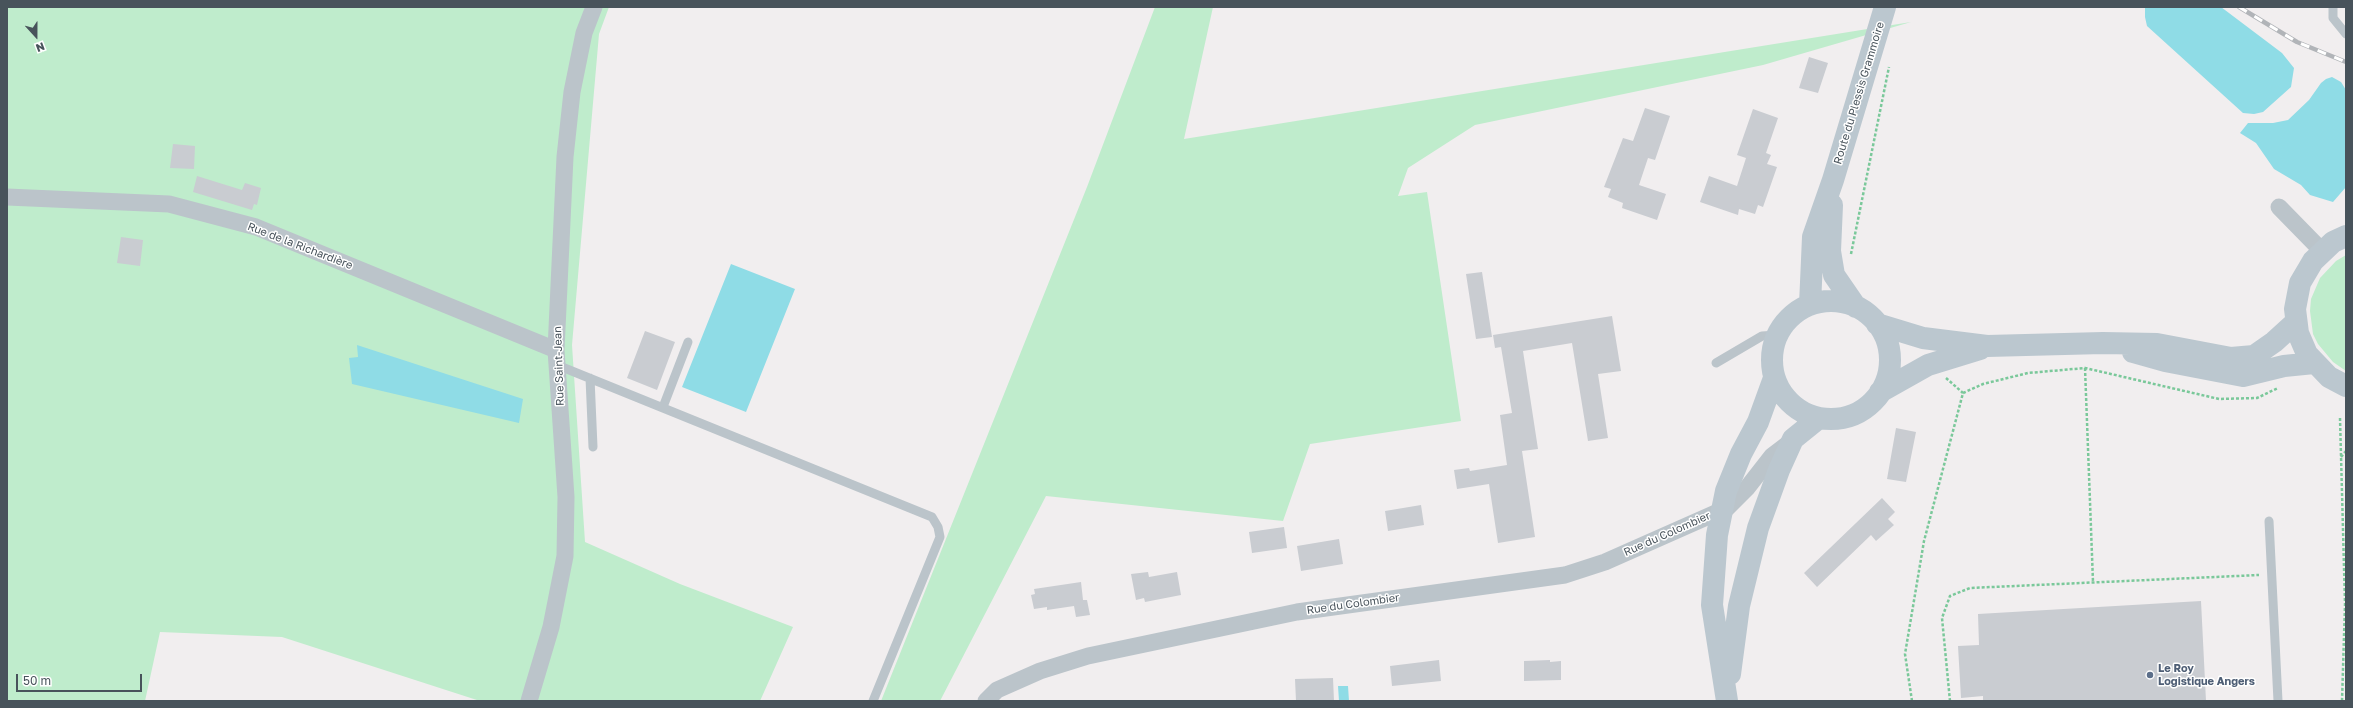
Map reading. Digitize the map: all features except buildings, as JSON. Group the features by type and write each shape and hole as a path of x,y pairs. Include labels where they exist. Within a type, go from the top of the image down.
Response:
{"street":[{"name":"Rue Saint-Jean","path":"529,701 551,627 565,556 566,497 557,357 565,157 572,92 584,33 594,7"},
{"name":"Route du Plessis Grammoire","path":"1810,305 1813,237 1833,180 1885,7"},
{"name":"Route du Plessis Grammoire","path":"1833,180 1830,251 1834,275 1856,307"},
{"name":"Rue de la Richardière","path":"7,198 168,204 256,227 557,357"},
{"path":"2279,208 2322,251"},
{"path":"2346,236 2322,251 2309,266 2300,283 2295,309 2296,322 2302,344 2314,363 2329,377 2346,386"},
{"path":"1826,302 1841,302 1856,307 1868,314 1877,324 1886,340 1890,358 1888,375 1880,392 1869,405 1854,414 1836,419 1819,418 1804,413 1791,404 1781,392 1774,378 1772,364 1773,349 1777,335 1785,323 1797,312 1810,305 1826,302"},
{"path":"1877,324 1923,338 1987,346 2103,342 2157,344 2231,358 2254,356 2274,342 2296,322"},
{"path":"2103,342 2165,361 2243,376 2284,366 2314,363"},
{"path":"1880,392 1928,365 1987,346"},
{"path":"1727,700 1712,605 1720,511 1733,471 1758,422 1774,378"},
{"path":"1727,700 1739,606 1758,528 1779,470 1793,439 1819,418"},
{"name":"Rue du Colombier","path":"986,701 997,690 1040,671 1088,656 1297,612 1565,575 1605,562 1727,508 1747,488 1772,456 1793,439"}],"lane":[{"path":"2333,7 2333,18 2346,34"},
{"path":"1716,363 1762,336 1777,335"},
{"path":"663,407 688,342"},
{"path":"557,357 590,378 932,517 938,526 940,537 873,701"},
{"path":"590,378 593,448"},
{"path":"2269,521 2278,701"}],"path":[{"path":"1850,257 1890,62"},
{"path":"1962,393 1983,384 2028,372 2085,368 2219,399 2257,398 2283,385"},
{"path":"2085,368 2093,582"},
{"path":"1939,376 1946,378 1962,393"},
{"path":"1912,701 1905,654 1924,541 1962,393"},
{"path":"2340,418 2345,604 2342,701"},
{"path":"2341,457 2346,451"},
{"path":"1950,701 1942,618 1950,596 1970,588 2261,575 2272,584"}],"green space":[{"path":"7,7 609,7 599,34 572,345 585,542 680,584 793,627 760,701 480,701 282,637 160,632 145,701 7,701"},
{"path":"1155,7 1213,7 1184,139 1911,22 1763,65 1475,125 1408,168 1398,196 1427,192 1461,421 1310,444 1283,521 1046,496 940,701 881,701 1087,187"},
{"path":"2346,255 2346,371 2333,362 2318,344 2313,334 2310,311 2311,299 2320,278 2336,261"}],"water":[{"path":"2145,7 2221,7 2282,53 2294,68 2291,87 2263,112 2254,114 2243,113 2147,26"},
{"path":"2332,77 2341,82 2346,90 2346,187 2333,202 2310,195 2301,185 2274,169 2256,143 2240,133 2248,123 2273,123 2288,120 2309,100 2321,83"},
{"path":"731,264 795,289 746,412 682,387"},
{"path":"357,345 523,399 519,423 352,384 349,358 358,357"},
{"path":"1338,686 1348,686 1349,701 1339,701"}],"railway":[{"path":"2239,7 2297,42 2346,62"}],"place":[{"name":"Le Roy Logistique Angers","path":"2150,675"}]}
